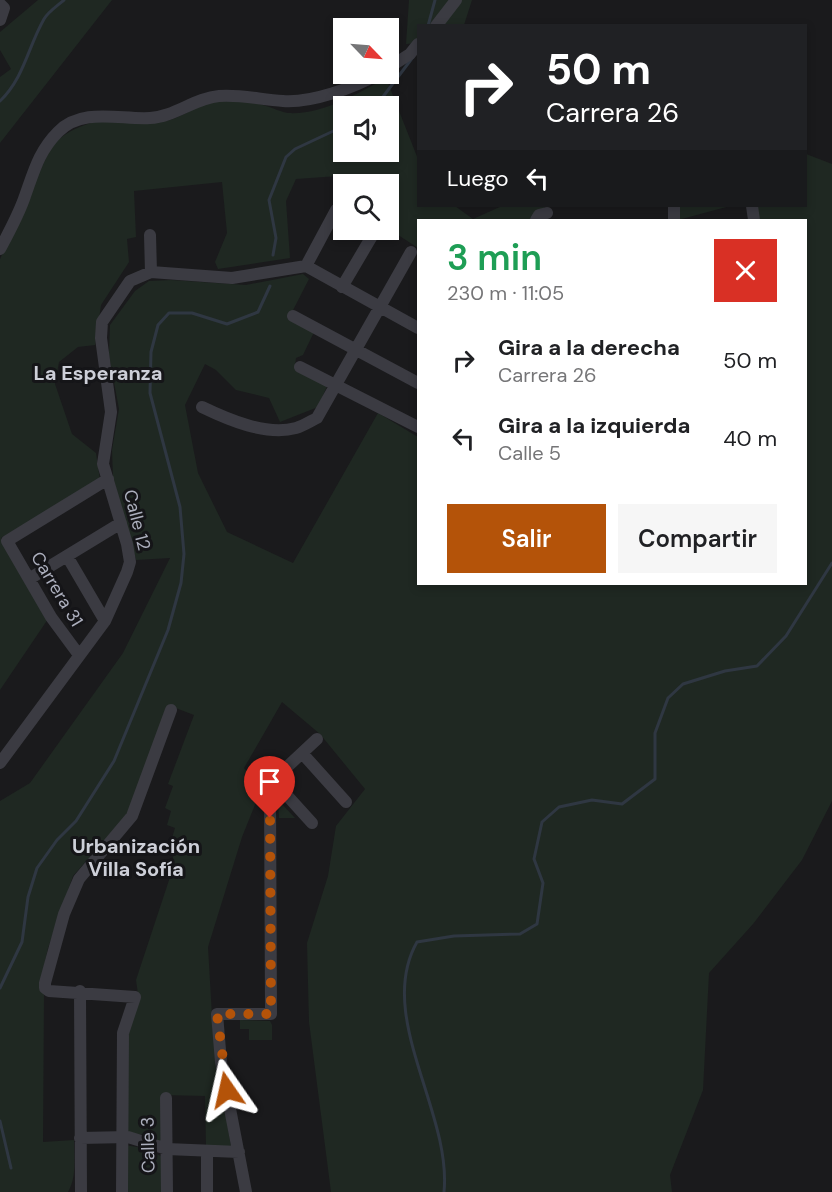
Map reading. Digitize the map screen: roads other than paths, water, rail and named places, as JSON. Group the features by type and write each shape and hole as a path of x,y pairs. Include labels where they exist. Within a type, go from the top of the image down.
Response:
{"street":[{"path":"440,21 456,0"},
{"path":"399,61 410,54 417,45"},
{"path":"0,249 25,197 40,153 60,129 79,120 102,116 151,118 193,102 219,96 286,102 311,98 355,84"},
{"path":"537,219 539,215 547,213"},
{"path":"306,266 333,216"},
{"path":"150,235 151,272 232,278 306,266 417,327"},
{"path":"342,286 370,240"},
{"path":"202,407 233,421 276,430 297,428 317,418 338,386 411,252"},
{"name":"Calle 12","path":"0,763 105,621 124,581 130,562 103,464 111,412 103,359 102,322 129,281 151,272"},
{"path":"293,316 417,382"},
{"path":"300,367 417,426"},
{"name":"Carrera 31","path":"79,655 51,617 7,541 108,479"},
{"path":"29,579 121,523"},
{"path":"67,556 105,621"},
{"path":"122,1192 123,1033 135,997 80,991 49,991 45,988 53,951 79,879 132,816 171,710"},
{"path":"246,1192 221,1062 217,1014 271,1014 270,792 273,780 317,739"},
{"path":"302,753 346,802"},
{"path":"273,780 312,823"},
{"path":"80,991 81,1192"},
{"name":"Calle 3","path":"166,1098 167,1192"},
{"path":"80,1138 136,1138 167,1149 239,1152"},
{"path":"207,1152 207,1192"}],"waterway":[{"path":"0,101 15,82 44,19 64,0"},
{"path":"429,24 435,0"},
{"path":"384,96 413,57"},
{"path":"273,255 276,238 269,200 286,157 295,149 333,131"},
{"path":"0,988 22,942 28,897 37,868 57,840 76,821 114,761 168,630 181,583 184,554 180,507 150,393 151,352 158,325 169,313 192,313 227,324 258,312 270,286"},
{"path":"444,1192 443,1161 437,1130 409,1033 405,1001 406,971 417,942 454,936 520,934 537,924 543,883 534,859 542,822 559,807 592,800 622,804 655,779 655,733 668,698 683,684 725,671 757,666 786,636 832,563"},
{"path":"0,1121 11,1168"}],"district":[{"name":"La Esperanza","path":"98,373"},
{"name":"Urbanización Villa Sofía","path":"136,858"}]}
